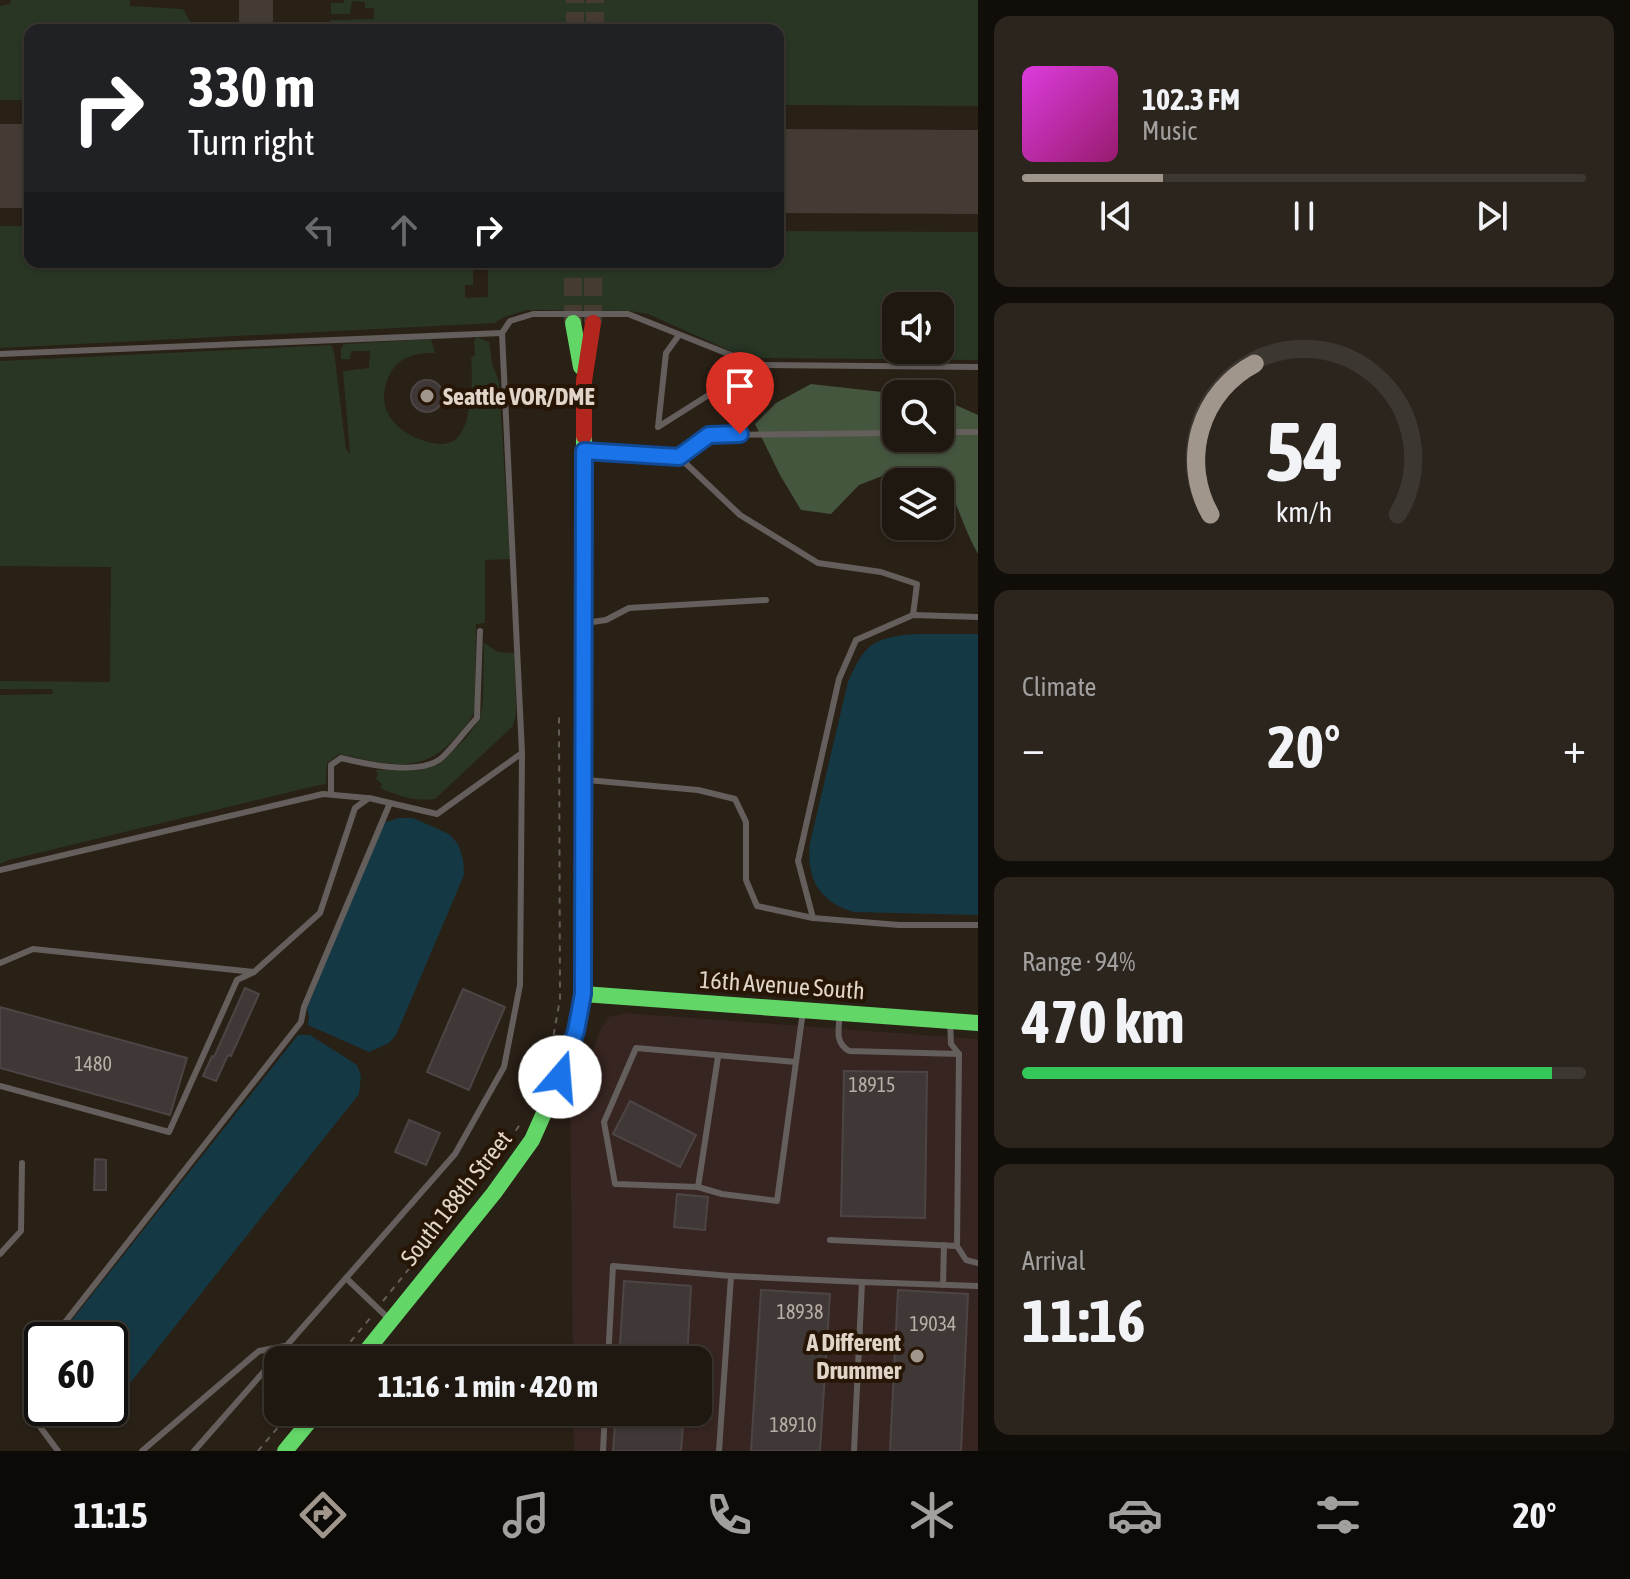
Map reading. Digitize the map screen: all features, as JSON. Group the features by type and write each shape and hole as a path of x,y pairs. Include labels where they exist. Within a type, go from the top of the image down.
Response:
{"main road":[{"name":"South 188th Street","path":"573,323 584,381"},
{"name":"South 188th Street","path":"370,1346 494,1193 532,1140 576,1031 583,994 584,381 593,323"},
{"name":"16th Avenue South","path":"583,994 978,1023"},
{"path":"285,1451 306,1426"}],"lane":[{"path":"286,1346 455,1154 504,1067 520,985 522,753 502,333 510,321 533,314 628,314 756,365 978,367"},
{"path":"0,354 502,333"},
{"path":"679,335 666,353 658,427 756,365"},
{"path":"954,432 978,432"},
{"path":"584,451 679,457 709,435 882,433"},
{"path":"679,457 740,515 818,563 881,572 917,584 913,615"},
{"path":"584,623 606,620 629,608 766,600"},
{"path":"813,918 798,861 839,679 856,640 913,615 978,617"},
{"path":"331,794 331,765 341,758 375,767 421,767 439,760 477,718 480,631"},
{"path":"0,870 323,794 369,798 437,814 522,753"},
{"path":"583,779 698,790 735,799 746,822 746,880 757,906 813,918 899,925 978,925"},
{"path":"0,1086 169,1132 237,980 254,972 320,913 355,808 369,798"},
{"path":"65,1322 301,1022 304,1007 390,803"},
{"path":"0,963 33,949 254,972"},
{"path":"796,1062 636,1048 604,1122 615,1184 698,1187 722,1194 777,1201 803,1011"},
{"path":"840,1013 838,1040 849,1051 959,1054"},
{"path":"950,1021 951,1044 959,1054 957,1246 966,1260 978,1263"},
{"path":"698,1187 718,1057"},
{"path":"0,1254 21,1231 22,1163"},
{"path":"830,1240 957,1246"},
{"path":"943,1285 944,1245"},
{"path":"609,1346 613,1266 731,1276 978,1286"},
{"path":"719,1451 731,1276"},
{"path":"346,1278 390,1320"},
{"path":"854,1451 862,1282"},
{"path":"142,1451 259,1351 264,1350"},
{"path":"194,1451 264,1371"},
{"path":"39,1426 58,1451"},
{"path":"603,1451 604,1426"}],"path":[{"path":"258,1451 279,1426"}],"shaded area":[{"path":"625,1013 978,1039 978,1451 574,1451 573,1426 712,1426 712,1346 573,1346 570,1113 608,1017"}],"green space":[{"path":"11,0 130,0 130,6 183,9 192,24 24,24 24,100 0,100 0,6 10,4"},
{"path":"344,0 978,0 978,106 784,105 784,24 330,24 330,20 374,19 374,8 365,8 365,2 352,1 350,14 331,14 331,3 344,3"},
{"path":"0,226 24,226 24,268 473,268 473,285 465,285 465,298 488,297 488,268 784,268 784,231 978,232 978,360 954,360 954,292 882,292 882,359 742,356 648,314 630,311 526,310 495,323 0,348"},
{"path":"477,337 489,342 499,382 510,559 485,560 485,623 476,624 475,711 457,736 430,758 416,763 387,763 339,754 327,763 326,784 0,864 0,695 53,694 52,689 0,689 0,681 110,682 111,567 0,566 0,361 331,345 346,449 350,454 343,371 369,368 370,351 351,351 350,359 341,359 344,344 431,339 435,353 415,355 397,364 389,376 384,398 390,417 405,432 425,441 444,444 455,440 465,425 471,390 471,358 475,355 474,341"},
{"path":"811,384 882,392 882,452 954,452 954,404 978,415 978,554 954,501 954,468 882,468 882,476 859,485 831,514 801,510 755,424 776,403"},
{"path":"484,643 498,652 515,653 516,714 513,726 435,799 407,798 380,788 382,784 376,779 376,770 421,770 440,764 480,719"}],"water":[{"path":"915,634 978,634 978,915 854,912 842,908 824,895 817,887 810,867 810,843 848,682 860,659 872,645 889,638"},
{"path":"413,818 449,834 458,844 464,875 396,1035 389,1043 369,1052 308,1025 307,1008 383,823"},
{"path":"298,1035 310,1035 357,1065 361,1076 359,1094 128,1386 128,1322 70,1322"}],"building":[{"name":"Seattle VOR/DME","path":"427,380 438,385 443,396 438,407 427,412 416,407 411,396 416,385"},
{"path":"245,988 259,994 231,1056 228,1055 216,1081 203,1076 214,1057"},
{"path":"463,989 505,1007 469,1090 427,1072"},
{"path":"0,1007 187,1058 170,1115 0,1068"},
{"path":"844,1071 927,1072 925,1218 841,1216"},
{"path":"630,1101 696,1135 680,1167 613,1134"},
{"path":"409,1120 440,1133 426,1165 395,1152"},
{"path":"95,1159 106,1160 106,1190 94,1190"},
{"path":"677,1194 708,1197 705,1230 674,1227"},
{"path":"624,1281 691,1286 688,1346 620,1346"},
{"path":"761,1290 830,1294 820,1451 751,1451"},
{"path":"898,1290 968,1294 961,1451 890,1451"},
{"path":"615,1426 683,1426 681,1451 613,1451"}],"taxiway":[{"path":"256,0 256,24"}],"runway":[{"path":"0,166 24,166"},
{"path":"784,171 978,172"}],"tunnel":[{"path":"575,0 575,24"},
{"path":"595,0 595,24"},
{"path":"573,268 573,323"},
{"path":"593,268 593,323"}],"traffic: fast":[{"path":"573,323 581,367"},
{"path":"370,1346 494,1193 532,1140 576,1031 583,994 584,436"},
{"path":"583,994 978,1023"},
{"path":"285,1451 306,1426"}],"traffic: jam":[{"path":"584,436 584,381 593,323"}],"place":[{"name":"Seattle VOR/DME","path":"427,396"},
{"name":"A Different Drummer","path":"917,1356"}],"route":[{"path":"560,1077 576,1031 583,994 584,451 679,457 709,435 740,434"}]}
